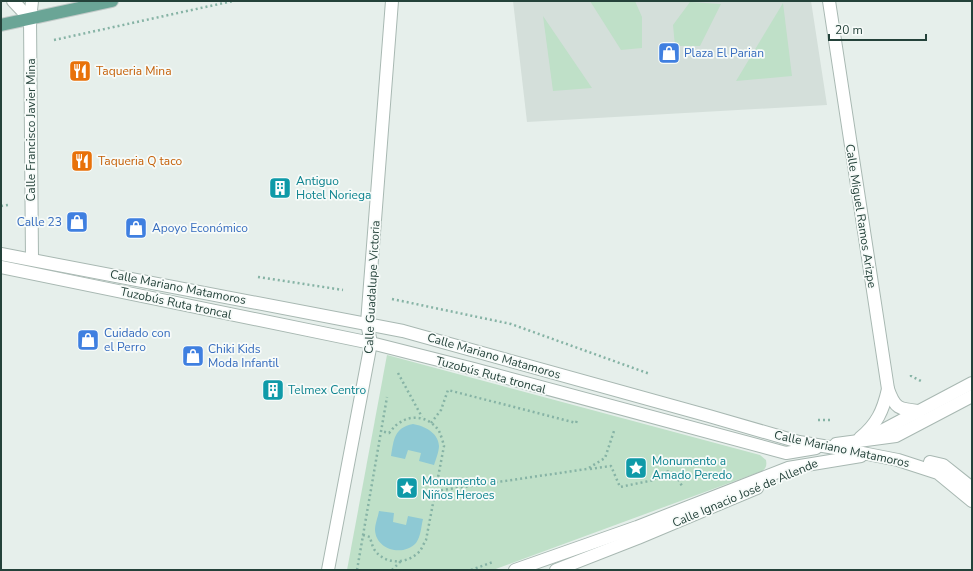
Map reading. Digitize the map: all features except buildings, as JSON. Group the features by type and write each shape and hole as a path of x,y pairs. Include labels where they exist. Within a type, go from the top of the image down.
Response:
{"main road":[{"path":"1,25 112,1"}],"street":[{"path":"14,1 30,19"},
{"name":"Calle Francisco Javier Mina","path":"32,1 30,19 32,259"},
{"name":"Calle Guadalupe Victoria","path":"328,570 371,344 367,323 392,1"},
{"name":"Calle Miguel Ramos Arizpe","path":"829,1 888,389 892,402 902,410 919,411"},
{"name":"Calle Mariano Matamoros","path":"1,254 367,323 410,333 799,442 898,460 938,472 972,501"},
{"name":"Tuzobús Ruta troncal","path":"1,267 371,344 474,369 786,453 896,436 972,396"},
{"name":"Calle Ignacio José de Allende","path":"556,570 638,538 847,450 860,441 972,383"},
{"path":"860,441 876,422 884,407 888,389"},
{"path":"516,570 636,527 788,468 849,457 898,454 943,466 972,488"}],"path":[{"path":"55,48 54,40 233,1"},
{"path":"257,277 343,290"},
{"path":"388,298 511,324 657,376"},
{"path":"910,368 911,376 928,384"},
{"path":"363,535 370,537 374,548 380,556 390,562 401,561 411,557 420,550 426,540 436,491 444,446 439,431 422,417 396,370"},
{"path":"431,423 441,410 448,390 576,423 579,415"},
{"path":"357,570 387,394"},
{"path":"381,431 389,433 398,423 404,420 422,417"},
{"path":"816,420 838,420"},
{"path":"587,469 605,458 616,424"},
{"path":"436,491 611,466 620,487 654,480 658,474 670,472 678,479 685,491"},
{"path":"392,570 401,561"}],"shaded area":[{"name":"Plaza El Parian","path":"513,1 811,1 827,105 527,122"}],"green space":[{"path":"590,1 635,1 642,17 642,48 621,50"},
{"path":"690,2 721,4 700,46 675,46 673,25"},
{"path":"783,3 792,76 736,81"},
{"path":"543,16 592,88 553,91"},
{"path":"387,355 760,455 766,460 766,467 762,471 493,570 347,570"}],"water":[{"path":"413,424 430,430 436,437 439,448 434,465 419,461 421,453 408,450 405,459 391,456 394,439 398,431"},
{"path":"379,511 394,513 393,522 406,525 408,516 423,519 420,534 416,543 404,550 385,547 377,537 375,530"}],"place":[{"name":"Plaza El Parian","path":"669,53"},
{"name":"Taqueria Mina","path":"80,71"},
{"name":"Taqueria Q taco","path":"82,161"},
{"name":"Antiguo Hotel Noriega","path":"280,188"},
{"name":"Calle 23","path":"77,222"},
{"name":"Apoyo Económico","path":"136,228"},
{"name":"Cuidado con el Perro","path":"88,340"},
{"name":"Chiki Kids Moda Infantil","path":"193,356"},
{"name":"Telmex Centro","path":"273,390"},
{"name":"Monumento a Amado Peredo","path":"636,468"},
{"name":"Monumento a Niños Heroes","path":"407,488"}]}
